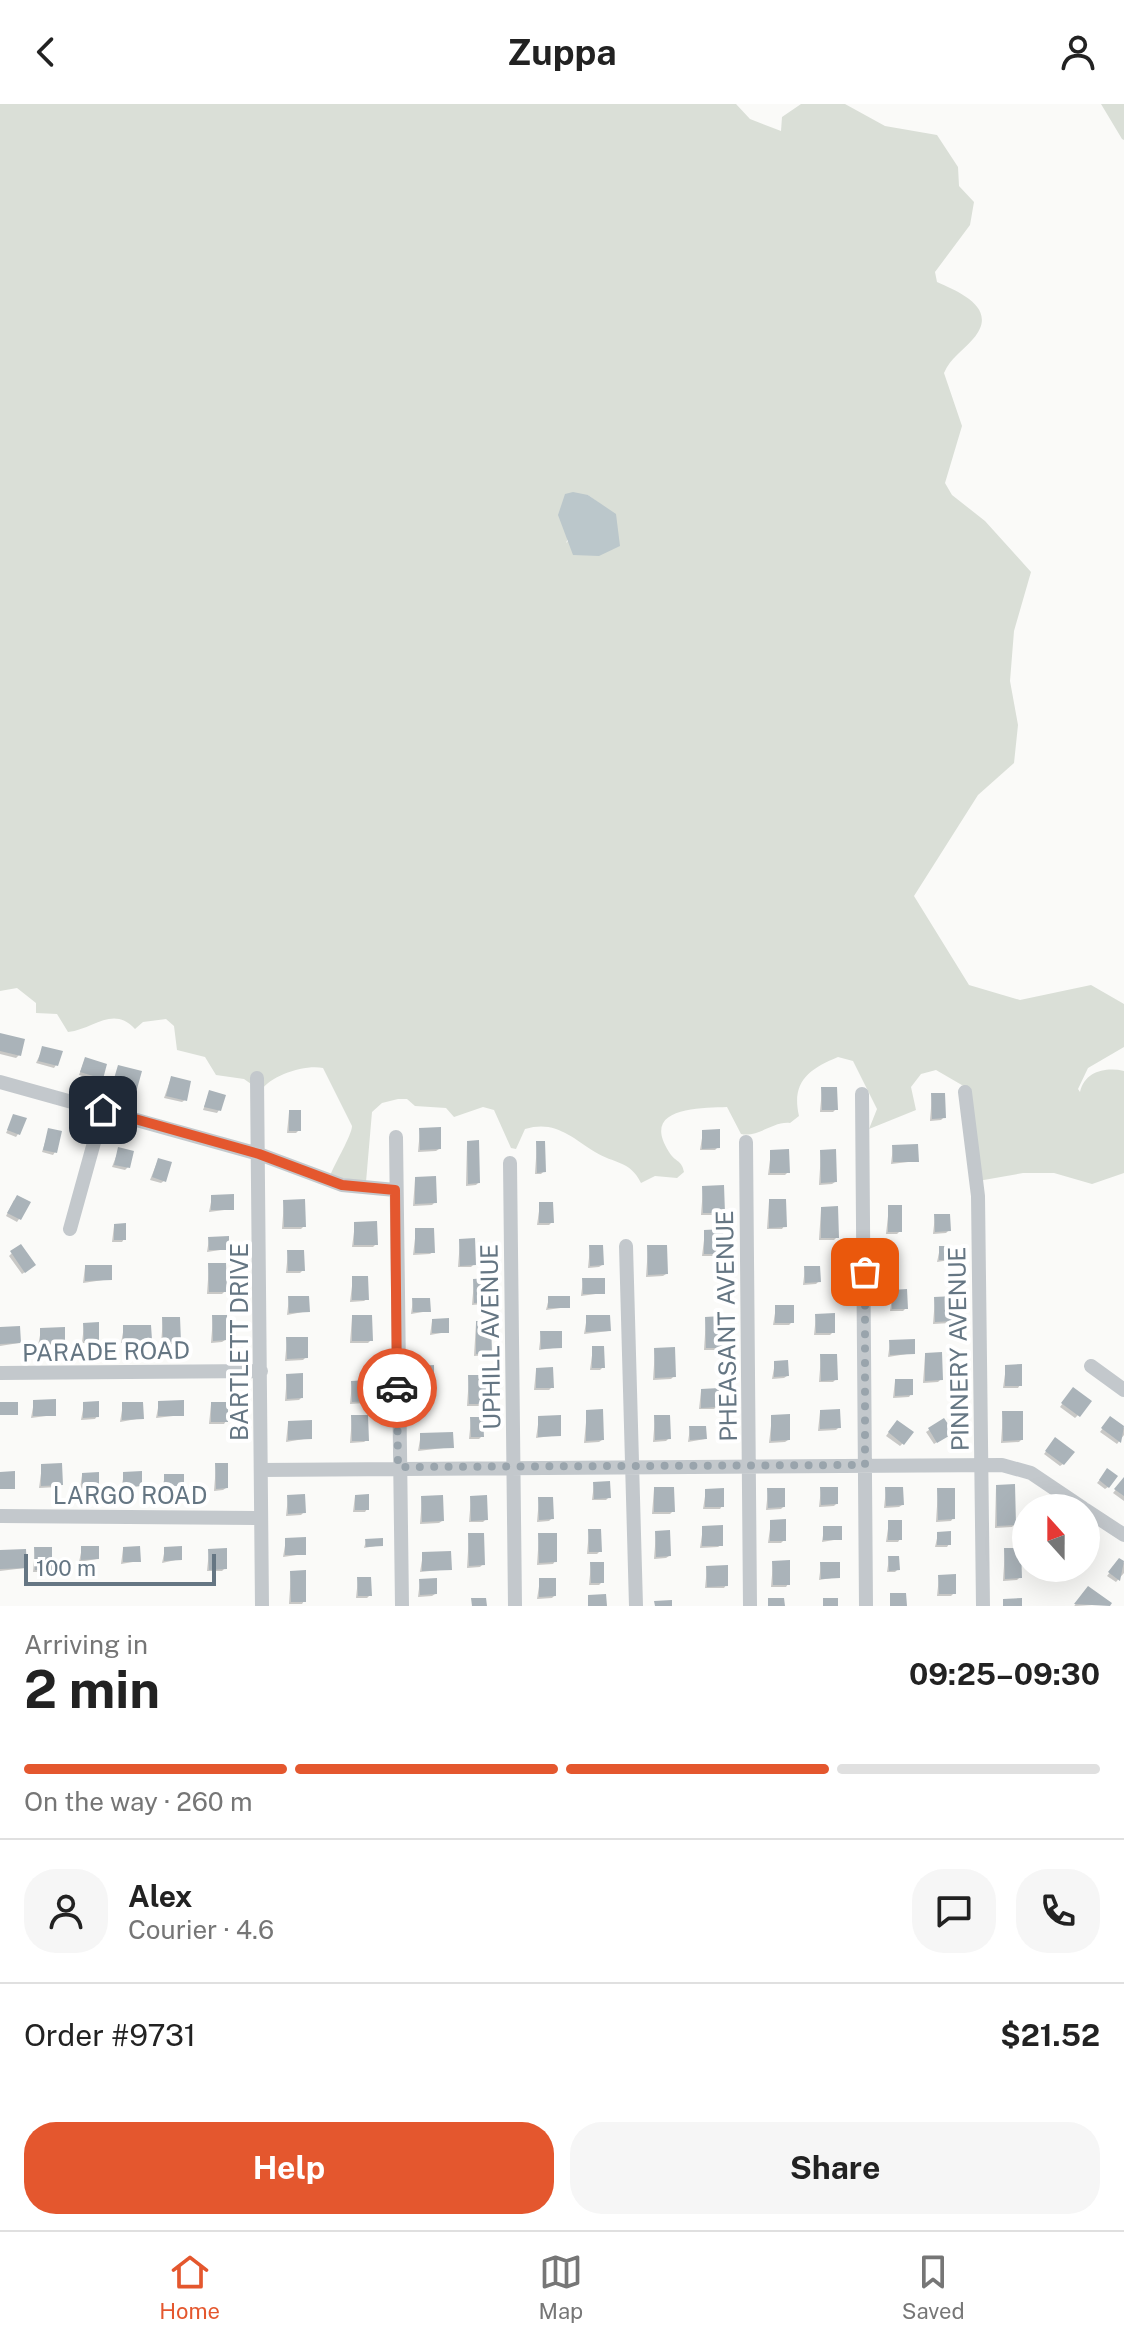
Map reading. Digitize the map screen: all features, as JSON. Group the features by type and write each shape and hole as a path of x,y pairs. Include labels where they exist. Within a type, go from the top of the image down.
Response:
{"street":[{"name":"BARTLETT DRIVE","path":"257,1078 262,1606"},
{"path":"0,1082 259,1154 342,1185 395,1190"},
{"name":"PINNERY AVENUE","path":"965,1092 978,1196 983,1606"},
{"path":"862,1094 866,1606"},
{"path":"70,1229 103,1110"},
{"path":"396,1137 402,1606"},
{"name":"PHEASANT AVENUE","path":"746,1142 750,1606"},
{"name":"UPHILL AVENUE","path":"510,1163 515,1606"},
{"path":"626,1246 636,1606"},
{"path":"1091,1366 1124,1390"},
{"name":"PARADE ROAD","path":"0,1373 261,1371"},
{"path":"261,1470 631,1465 981,1466 1022,1469 1061,1494"},
{"name":"LARGO ROAD","path":"0,1516 260,1518"},
{"path":"1100,1519 1124,1535"}],"shaded area":[{"path":"0,104 736,104 750,119 781,131 782,117 801,104 845,104 885,126 937,135 958,167 959,186 974,202 970,225 935,272 937,282 965,296 979,310 982,318 973,339 944,373 962,426 945,483 952,495 985,521 1031,572 1014,631 1010,681 1018,725 1014,763 978,795 914,896 969,985 1020,1000 1091,985 1124,1004 1124,1047 1088,1068 1078,1089 1080,1092 1086,1079 1097,1072 1124,1071 1124,1173 1092,1184 1054,1173 1023,1173 978,1181 967,1088 936,1070 921,1074 911,1087 916,1110 869,1129 877,1109 853,1061 838,1057 819,1066 805,1078 798,1094 799,1116 790,1123 747,1135 741,1134 727,1107 689,1110 667,1118 662,1126 662,1137 669,1152 683,1168 684,1172 677,1178 655,1176 641,1183 627,1166 602,1156 554,1128 525,1129 516,1149 511,1148 494,1110 483,1107 454,1117 446,1108 415,1106 407,1099 398,1099 382,1103 372,1112 366,1182 330,1176 352,1126 323,1068 289,1072 272,1080 261,1091 244,1079 216,1075 205,1057 177,1050 174,1026 166,1019 143,1022 135,1029 119,1019 103,1020 68,1032 57,1014 36,1013 36,1003 17,988 0,991","holes":["588,495 604,507 566,543"]},
{"path":"1101,104 1124,104 1124,140 1122,139"},
{"path":"565,494 588,495 616,514 620,546 599,556 573,555 558,515"}],"building":[{"path":"0,1033 25,1039 21,1056 0,1051"},
{"path":"42,1046 63,1051 58,1066 38,1061"},
{"path":"85,1057 107,1064 103,1079 80,1072"},
{"path":"118,1065 142,1071 137,1089 113,1082"},
{"path":"171,1076 191,1081 187,1101 166,1096"},
{"path":"821,1087 837,1087 838,1110 822,1110"},
{"path":"209,1090 226,1095 221,1111 204,1107"},
{"path":"931,1093 945,1093 946,1118 932,1119"},
{"path":"289,1110 301,1110 301,1131 289,1131"},
{"path":"13,1114 27,1118 20,1135 7,1130"},
{"path":"441,1127 441,1149 420,1150 419,1128"},
{"path":"48,1128 62,1131 57,1153 43,1150"},
{"path":"720,1129 720,1148 702,1149 702,1130"},
{"path":"479,1140 480,1183 468,1184 467,1141"},
{"path":"536,1141 545,1141 546,1172 537,1173"},
{"path":"918,1144 919,1162 893,1162 892,1145"},
{"path":"118,1147 134,1151 130,1168 114,1165"},
{"path":"789,1149 790,1173 770,1173 770,1150"},
{"path":"836,1149 837,1182 821,1183 820,1150"},
{"path":"158,1158 172,1162 166,1182 152,1177"},
{"path":"436,1176 437,1203 415,1204 415,1177"},
{"path":"724,1185 725,1213 703,1213 702,1186"},
{"path":"234,1194 234,1210 211,1210 211,1195"},
{"path":"17,1195 31,1202 21,1220 7,1213"},
{"path":"305,1199 306,1227 284,1227 283,1200"},
{"path":"769,1199 786,1199 787,1227 769,1228"},
{"path":"539,1202 553,1202 554,1223 539,1223"},
{"path":"888,1205 902,1205 902,1232 888,1232"},
{"path":"838,1206 839,1238 821,1238 821,1207"},
{"path":"934,1214 950,1214 951,1231 935,1232"},
{"path":"377,1221 378,1245 354,1245 354,1222"},
{"path":"126,1223 126,1240 114,1240 114,1224"},
{"path":"415,1228 434,1228 435,1253 415,1253"},
{"path":"723,1229 724,1254 704,1254 704,1230"},
{"path":"229,1236 229,1250 209,1250 208,1237"},
{"path":"475,1238 476,1265 460,1266 459,1239"},
{"path":"21,1244 36,1265 25,1273 10,1251"},
{"path":"589,1245 603,1245 604,1265 590,1266"},
{"path":"647,1245 667,1245 668,1274 648,1275"},
{"path":"939,1246 957,1246 958,1260 939,1260"},
{"path":"287,1250 304,1250 305,1271 288,1271"},
{"path":"208,1263 226,1263 227,1292 209,1292"},
{"path":"85,1265 112,1265 112,1280 85,1281"},
{"path":"804,1266 820,1266 821,1282 805,1283"},
{"path":"352,1276 368,1276 369,1300 352,1300"},
{"path":"487,1278 488,1302 474,1303 473,1279"},
{"path":"582,1278 605,1278 605,1294 583,1294"},
{"path":"907,1289 908,1309 892,1309 892,1290"},
{"path":"288,1296 309,1296 310,1312 289,1313"},
{"path":"548,1296 570,1296 570,1308 548,1308"},
{"path":"955,1296 955,1321 935,1322 934,1297"},
{"path":"412,1298 430,1298 431,1312 413,1312"},
{"path":"775,1305 794,1305 794,1323 775,1323"},
{"path":"835,1313 835,1333 816,1333 815,1314"},
{"path":"212,1315 227,1315 227,1340 213,1341"},
{"path":"352,1315 372,1315 373,1341 352,1341"},
{"path":"586,1315 610,1315 611,1331 586,1332"},
{"path":"722,1316 723,1348 706,1348 705,1317"},
{"path":"162,1317 180,1317 181,1342 163,1342"},
{"path":"449,1318 449,1333 432,1333 432,1319"},
{"path":"476,1321 491,1321 492,1353 476,1354"},
{"path":"99,1322 99,1341 84,1341 83,1323"},
{"path":"123,1325 151,1325 152,1340 123,1341"},
{"path":"20,1326 21,1343 0,1344 0,1327"},
{"path":"65,1327 65,1343 40,1344 40,1328"},
{"path":"540,1331 562,1331 562,1348 541,1349"},
{"path":"286,1337 308,1337 308,1358 287,1359"},
{"path":"915,1339 915,1354 890,1355 889,1340"},
{"path":"592,1346 604,1346 605,1368 592,1368"},
{"path":"675,1347 676,1377 655,1378 654,1348"},
{"path":"942,1352 943,1380 925,1381 925,1353"},
{"path":"820,1354 837,1354 838,1380 821,1381"},
{"path":"788,1360 789,1376 774,1377 774,1361"},
{"path":"1022,1364 1022,1386 1005,1386 1005,1365"},
{"path":"434,1365 434,1391 417,1392 417,1366"},
{"path":"553,1367 554,1388 536,1388 536,1368"},
{"path":"303,1373 303,1398 287,1399 286,1374"},
{"path":"468,1375 486,1375 487,1404 469,1404"},
{"path":"895,1379 913,1379 913,1395 895,1396"},
{"path":"369,1380 369,1401 352,1402 351,1381"},
{"path":"1073,1387 1092,1401 1080,1417 1061,1403"},
{"path":"719,1388 719,1407 701,1408 701,1389"},
{"path":"56,1399 56,1416 33,1416 33,1400"},
{"path":"184,1400 184,1416 158,1416 158,1401"},
{"path":"99,1401 99,1417 83,1418 83,1402"},
{"path":"0,1402 18,1402 18,1415 0,1415"},
{"path":"122,1402 143,1402 144,1419 122,1420"},
{"path":"211,1402 228,1402 228,1422 211,1422"},
{"path":"603,1409 604,1440 586,1441 586,1410"},
{"path":"840,1409 841,1428 820,1429 820,1410"},
{"path":"1002,1411 1023,1411 1023,1440 1003,1441"},
{"path":"790,1414 790,1440 771,1441 771,1415"},
{"path":"351,1415 368,1415 369,1441 352,1441"},
{"path":"561,1415 561,1436 538,1437 538,1416"},
{"path":"654,1415 670,1415 671,1439 655,1440"},
{"path":"1110,1416 1124,1426 1121,1443 1101,1428"},
{"path":"470,1417 483,1417 484,1437 471,1437"},
{"path":"944,1418 954,1433 937,1443 928,1428"},
{"path":"312,1420 312,1439 288,1440 288,1421"},
{"path":"897,1420 914,1432 904,1445 888,1432"},
{"path":"689,1426 706,1426 707,1439 690,1440"},
{"path":"453,1432 454,1448 420,1449 420,1433"},
{"path":"1055,1437 1075,1452 1064,1465 1045,1451"},
{"path":"62,1463 63,1485 41,1486 41,1464"},
{"path":"215,1463 228,1463 228,1488 216,1489"},
{"path":"1107,1468 1118,1476 1109,1488 1099,1480"},
{"path":"15,1471 15,1489 0,1489 0,1472"},
{"path":"142,1471 142,1486 123,1487 123,1472"},
{"path":"99,1472 99,1486 82,1487 82,1473"},
{"path":"164,1474 184,1474 184,1486 164,1486"},
{"path":"1124,1477 1124,1496 1114,1489"},
{"path":"610,1481 611,1498 594,1499 593,1482"},
{"path":"1015,1484 1012,1525 997,1526 996,1485"},
{"path":"654,1487 674,1487 675,1512 654,1512"},
{"path":"820,1487 838,1487 838,1504 821,1505"},
{"path":"885,1487 903,1487 904,1505 886,1506"},
{"path":"724,1488 724,1507 705,1507 705,1489"},
{"path":"767,1488 785,1488 785,1507 768,1508"},
{"path":"937,1488 955,1488 955,1519 938,1520"},
{"path":"305,1494 306,1513 288,1514 287,1495"},
{"path":"369,1494 369,1510 355,1510 355,1495"},
{"path":"443,1495 444,1521 422,1522 421,1496"},
{"path":"487,1495 488,1520 471,1521 470,1496"},
{"path":"538,1497 553,1497 554,1519 539,1520"},
{"path":"786,1519 786,1541 770,1541 770,1520"},
{"path":"888,1520 902,1520 902,1540 888,1540"},
{"path":"723,1525 723,1546 702,1546 702,1526"},
{"path":"823,1526 842,1526 842,1540 823,1540"},
{"path":"588,1529 601,1529 602,1552 589,1552"},
{"path":"670,1530 671,1556 656,1557 655,1531"},
{"path":"951,1531 951,1545 937,1545 937,1532"},
{"path":"468,1533 484,1533 485,1565 469,1566"},
{"path":"538,1533 557,1533 557,1562 539,1563"},
{"path":"306,1537 306,1555 285,1555 285,1538"},
{"path":"383,1538 383,1546 366,1547 365,1539"},
{"path":"81,1546 99,1546 99,1559 81,1560"},
{"path":"140,1546 141,1562 123,1562 123,1547"},
{"path":"182,1546 182,1560 164,1561 164,1547"},
{"path":"34,1547 52,1547 52,1570 35,1570"},
{"path":"227,1548 227,1569 209,1570 208,1549"},
{"path":"1004,1548 1012,1548 1012,1579 1005,1579"},
{"path":"26,1549 27,1568 0,1569 0,1550"},
{"path":"451,1551 452,1570 422,1571 422,1552"},
{"path":"888,1556 899,1556 900,1570 889,1571"},
{"path":"1119,1558 1124,1561 1120,1581 1108,1572"},
{"path":"790,1560 790,1585 773,1585 772,1561"},
{"path":"590,1562 604,1562 604,1583 591,1583"},
{"path":"820,1562 840,1562 840,1578 821,1579"},
{"path":"728,1565 728,1586 707,1587 706,1566"},
{"path":"306,1570 306,1602 291,1602 290,1571"},
{"path":"956,1574 956,1594 939,1594 938,1575"},
{"path":"357,1577 371,1577 372,1596 358,1596"},
{"path":"437,1578 437,1594 420,1595 419,1579"},
{"path":"539,1578 556,1578 556,1596 539,1597"},
{"path":"1088,1586 1112,1603 1110,1606 1074,1604"},
{"path":"890,1593 906,1593 907,1606 890,1606"},
{"path":"606,1594 607,1606 588,1606 588,1595"},
{"path":"471,1598 486,1598 487,1606 472,1606"},
{"path":"768,1598 784,1598 785,1606 768,1606"},
{"path":"823,1598 838,1598 838,1606 823,1606"},
{"path":"1022,1598 1022,1606 1003,1606 1003,1599"},
{"path":"672,1600 672,1606 655,1606 654,1601"}],"way so far":[{"path":"397,1388 398,1467 865,1465 865,1272"}],"route":[{"path":"103,1110 259,1154 328,1177 342,1185 395,1190 397,1388"}]}
